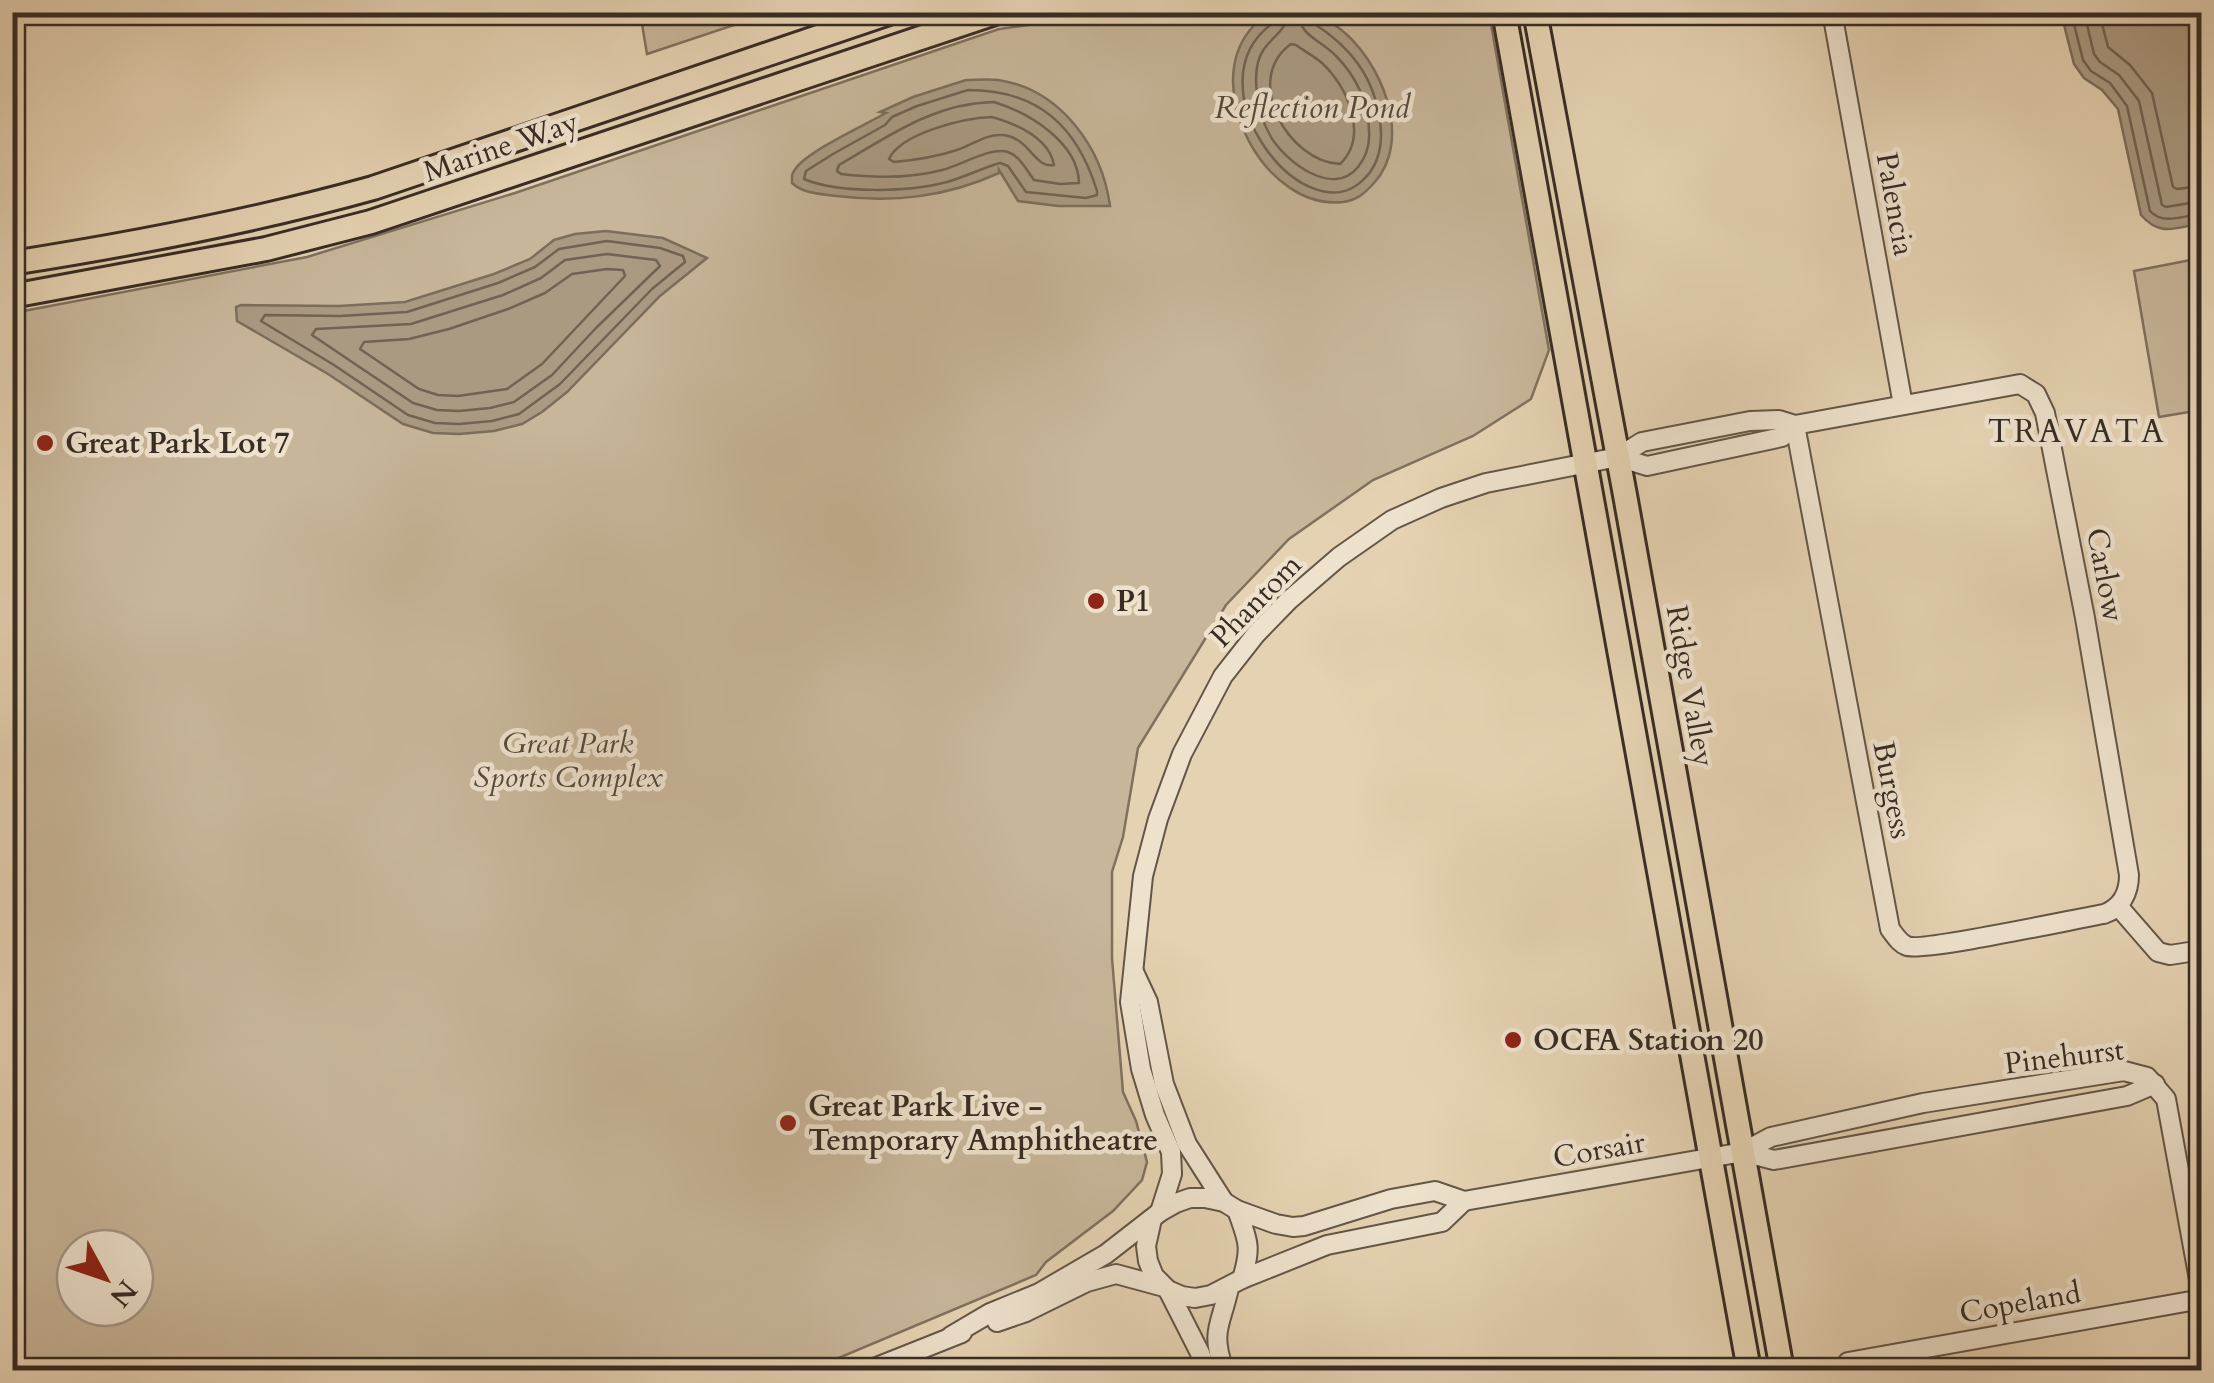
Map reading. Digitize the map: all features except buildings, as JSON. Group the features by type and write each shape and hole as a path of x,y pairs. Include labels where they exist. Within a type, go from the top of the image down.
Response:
{"main road":[{"name":"Marine Way","path":"12,263 311,206 892,12"},
{"name":"Marine Way","path":"12,296 266,250 372,222 998,12"},
{"name":"Ridge Valley","path":"1504,12 1749,1370"},
{"name":"Ridge Valley","path":"1535,12 1782,1370"}],"street":[{"name":"Palencia","path":"1832,12 1903,405"},
{"name":"Carlow","path":"1618,456 1647,466 1782,437 1795,425 1903,405 2020,384 2036,394 2045,413 2086,618 2129,875 2127,891 2118,906"},
{"name":"Burgess","path":"1795,425 1890,929 1898,940 1918,948 2104,914 2118,906"},
{"name":"Phantom","path":"1156,1215 1172,1174 1171,1152 1141,1069 1130,1002 1144,876 1170,782 1223,676 1288,601 1340,556 1392,520 1486,483 1618,456"},
{"path":"2118,906 2158,952 2170,955 2202,950"},
{"name":"Phantom","path":"1134,972 1148,1002 1164,1084 1187,1144 1230,1206"},
{"name":"Pinehurst","path":"2124,1072 2147,1077 2155,1084 2127,1096 1774,1160 1743,1152 1770,1137 1923,1103 2124,1072"},
{"path":"2155,1084 2166,1098 2202,1297"},
{"name":"Corsair","path":"1230,1206 1276,1224 1304,1226 1391,1199 1435,1191 1464,1202 1743,1152"},
{"path":"951,1336 1086,1266 1176,1203 1205,1198 1230,1206 1248,1237 1249,1257 1217,1330 1216,1349 1224,1370"},
{"name":"Corsair","path":"1235,1283 1327,1245 1442,1222 1464,1202"},
{"path":"1156,1215 1146,1246 1148,1261 1206,1370"},
{"path":"868,1370 951,1336 1026,1312 1087,1282 1116,1274 1195,1298 1235,1283"},
{"name":"Copeland","path":"1848,1362 2202,1297"}],"green space":[{"path":"640,12 770,12 770,13 647,54"},
{"name":"Great Park Sports Complex","path":"1078,12 1489,13 1549,350 1531,399 1473,436 1373,480 1289,539 1226,605 1138,748 1123,837 1112,872 1112,958 1123,1092 1147,1162 1142,1180 1113,1211 1046,1262 1036,1275 810,1370 13,1370 13,313 307,257 515,193 999,29 1044,23"},
{"path":"2201,258 2201,410 2159,417 2134,271"}],"water":[{"name":"Reflection Pond","path":"1305,12 1331,23 1354,42 1368,60 1387,101 1392,123 1386,165 1367,190 1348,201 1315,200 1289,187 1267,167 1249,142 1238,113 1233,83 1237,55 1250,30 1265,16"},
{"path":"2061,13 2201,13 2201,223 2162,229 2141,215 2118,109 2074,64"},
{"path":"966,80 998,80 1020,86 1059,108 1098,163 1110,206 1018,201 999,170 959,188 899,198 819,194 792,183 793,172 803,161 886,113 880,112"},
{"path":"606,231 663,238 707,258 660,296 567,392 522,424 494,431 433,433 403,424 237,321 236,307 241,305 405,302 494,274 530,259 554,240"}],"place":[{"name":"Great Park Lot 7","path":"45,443"},
{"name":"P1","path":"1096,601"},
{"name":"OCFA Station 20","path":"1513,1040"},
{"name":"Great Park Live - Temporary Amphitheatre","path":"788,1123"}],"district":[{"name":"TRAVATA","path":"2077,432"}]}
